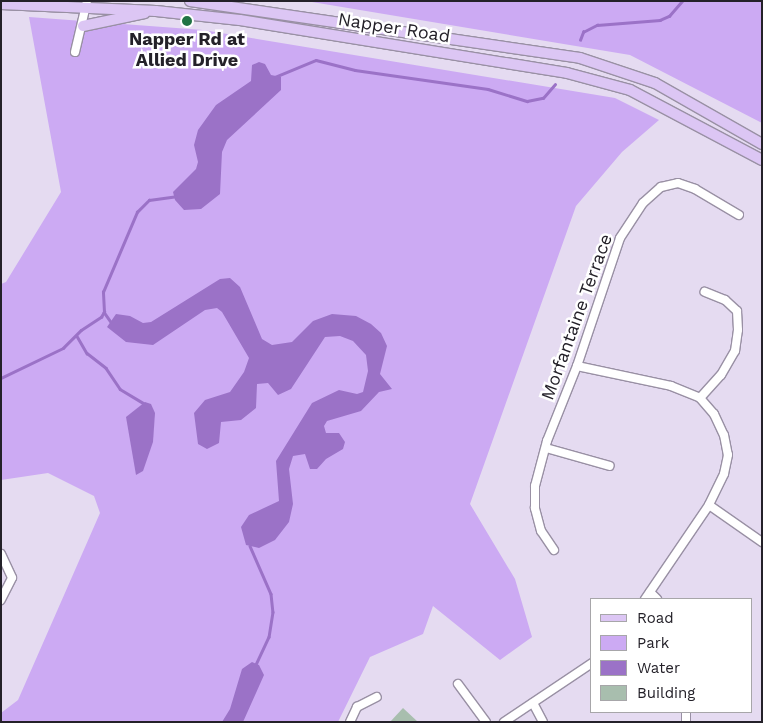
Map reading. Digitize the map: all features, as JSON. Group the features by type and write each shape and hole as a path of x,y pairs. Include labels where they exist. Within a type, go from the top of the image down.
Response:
{"main road":[{"name":"Napper Road","path":"190,1 394,32 559,53 580,58 655,83 762,144"},
{"name":"Napper Road","path":"1,4 86,4 267,24 604,81 673,111 762,160"},
{"path":"83,26 156,11"}],"street":[{"path":"75,52 83,26 86,4"},
{"name":"Morfantaine Terrace","path":"554,550 541,531 535,508 535,486 546,448 577,366 620,238 643,203 661,187 678,183 695,189 739,215"},
{"path":"700,398 721,375 736,351 738,330 737,311 725,300 705,292"},
{"path":"577,366 671,386 700,398 714,414 724,435 728,455 724,474 709,505 647,596"},
{"path":"546,448 610,466"},
{"path":"709,505 762,542"},
{"path":"1,554 12,578 1,600"},
{"path":"504,722 590,664"},
{"path":"458,684 486,722"},
{"path":"350,722 357,707 377,698"},
{"path":"533,703 543,722"}],"green space":[{"path":"306,1 762,1 762,123 630,55"},
{"path":"29,17 203,30 615,98 659,120 622,152 576,206 470,504 515,579 532,637 500,660 433,606 423,634 370,657 338,722 1,722 1,713 18,700 100,513 94,496 48,473 1,480 1,284 6,282 61,192"}],"water":[{"path":"259,62 265,64 271,75 281,77 281,90 227,140 222,152 220,194 201,209 184,210 175,200 173,192 196,169 198,162 194,145 198,130 216,105 251,81 252,65"},
{"path":"230,278 240,287 262,339 272,345 292,342 313,321 332,314 356,316 371,324 381,333 387,346 380,374 392,389 379,392 361,411 327,421 324,426 326,433 339,433 345,442 343,449 326,459 317,469 310,469 305,454 293,456 289,469 293,504 289,522 275,540 259,548 246,545 241,527 249,515 279,501 276,461 312,403 339,390 357,394 363,392 368,371 366,355 353,341 340,336 325,337 291,389 278,395 268,383 257,384 256,408 241,420 221,422 219,443 207,449 198,444 194,413 205,400 230,392 244,372 249,358 222,312 217,308 205,310 153,345 126,342 107,327 116,314 130,316 143,323 151,322 220,279"},
{"path":"145,402 151,404 155,413 153,442 143,471 136,475 126,417"},
{"path":"252,662 259,665 264,675 243,722 222,722 230,709 242,669"}],"building":[{"path":"403,708 418,722 390,722"}],"waterway":[{"path":"580,40 583,32 597,25 660,20 669,16 682,1"},
{"path":"275,77 316,60 355,70 488,89 527,101 543,98 555,84"},
{"path":"1,378 63,348 81,330 101,317 104,312 103,292 137,212 149,200 176,196"},
{"path":"104,312 111,322"},
{"path":"77,336 87,353 106,368 120,389 143,403"},
{"path":"250,546 271,594 273,612 269,637 256,665"}],"place":[{"name":"Napper Rd at Allied Drive","path":"187,21"}]}
